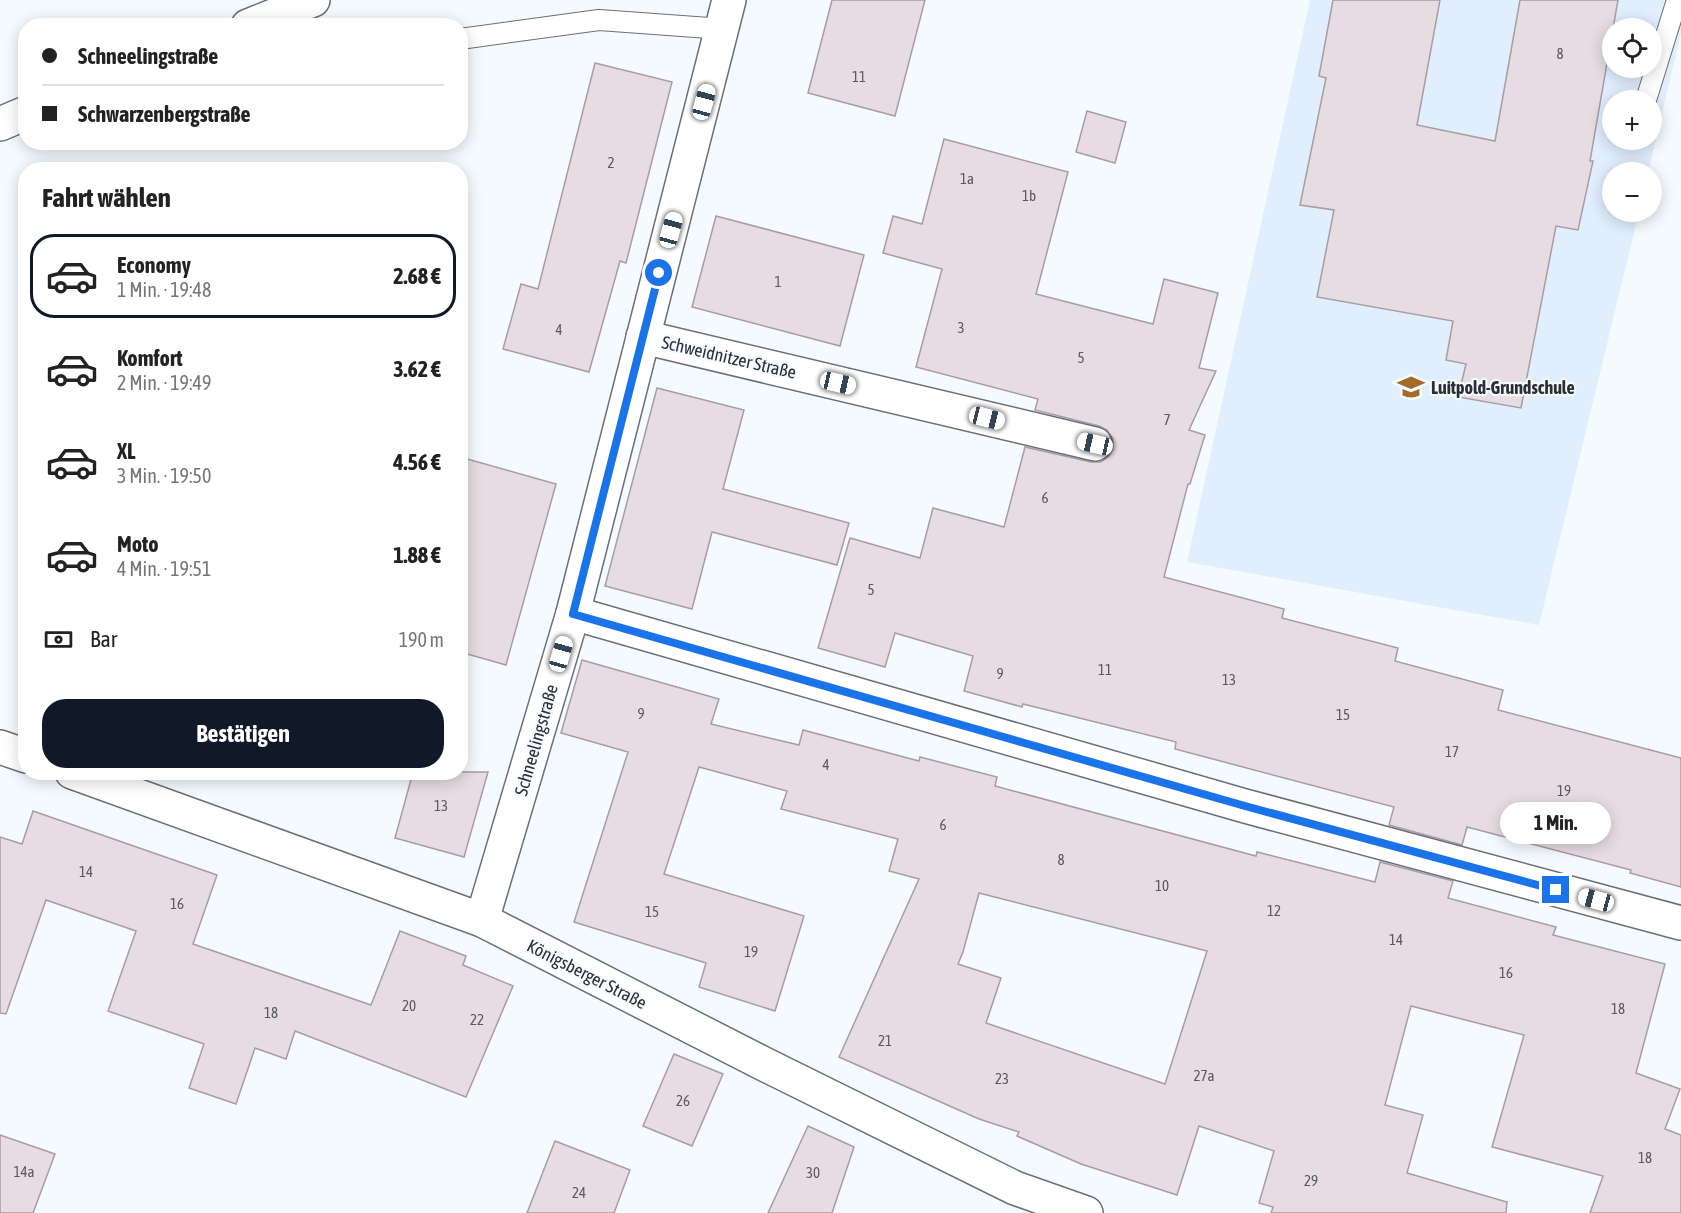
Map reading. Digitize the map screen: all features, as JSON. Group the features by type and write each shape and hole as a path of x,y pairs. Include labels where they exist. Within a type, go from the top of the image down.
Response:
{"street":[{"path":"268,18 313,0"},
{"name":"Schneelingstraße","path":"482,920 573,614 726,14"},
{"path":"0,124 18,116"},
{"name":"Schweidnitzer Straße","path":"643,337 1095,444"},
{"path":"573,614 1245,806 1681,923"},
{"path":"0,747 18,753"},
{"name":"Königsberger Straße","path":"94,780 482,920 766,1065 1015,1188 1086,1213"}],"lane":[{"path":"1649,90 1677,0"},
{"path":"468,38 599,20 726,14"}],"shaded area":[{"name":"Luitpold-Grundschule","path":"1310,0 1681,0 1681,34 1662,113 1662,90 1602,90 1602,150 1653,150 1650,162 1602,162 1602,222 1637,222 1539,625 1187,562"}],"building":[{"path":"832,0 925,0 895,116 808,93"},
{"path":"1333,0 1440,0 1417,125 1495,141 1520,0 1618,0 1615,18 1602,18 1602,78 1604,78 1590,161 1593,161 1578,230 1556,226 1521,408 1458,397 1466,364 1446,360 1453,321 1317,297 1334,210 1300,205 1326,78 1319,76"},
{"path":"595,63 672,82 626,263 620,261 589,372 503,349 521,284 538,289"},
{"path":"1087,111 1126,122 1115,163 1076,152"},
{"path":"944,139 1068,172 1036,294 1153,324 1164,279 1218,293 1199,368 1216,371 1189,430 1205,435 1190,484 1188,484 1164,577 1284,609 1282,618 1398,648 1395,661 1503,690 1498,710 1681,758 1681,887 1630,873 1631,870 1467,827 1462,845 1389,825 1394,807 1175,749 1176,742 1023,704 1022,707 964,691 973,656 895,633 885,667 818,648 850,538 920,558 933,508 1004,527 1025,447 1091,462 1101,462 1109,456 1113,449 1113,439 1107,430 1035,410 1038,399 916,367 942,269 883,253 893,216 922,224"},
{"path":"716,216 864,255 840,346 692,307"},
{"path":"657,388 744,410 723,489 849,523 837,565 712,532 692,609 605,586"},
{"path":"468,459 556,484 506,665 468,654"},
{"path":"582,660 719,699 711,724 799,745 803,730 919,761 920,757 997,777 995,786 1256,856 1257,852 1375,882 1380,862 1453,881 1448,898 1556,927 1553,935 1665,964 1636,1073 1680,1089 1665,1129 1681,1135 1681,1213 1590,1213 1603,1176 1492,1147 1524,1035 1411,1006 1385,1105 1423,1115 1407,1173 1507,1202 1506,1213 1271,1213 1273,1207 1259,1203 1274,1151 1199,1126 1177,1195 1081,1164 1017,1136 1019,1132 979,1119 839,1057 919,879 889,871 898,839 781,809 787,791 699,767 664,874 804,916 775,1011 699,987 706,963 574,922 628,752 561,733","holes":["979,893 1207,951 1165,1084 986,1023 1001,978 958,964"]},
{"path":"468,772 488,772 464,857 395,838 411,780 468,780"},
{"path":"33,811 217,875 193,944 371,1005 400,931 466,956 463,965 513,986 466,1097 295,1031 286,1059 255,1048 236,1104 189,1088 204,1044 108,1011 136,931 46,900 6,1014 0,1013 0,837 22,844"},
{"path":"674,1054 723,1074 692,1146 643,1126"},
{"path":"808,1126 854,1147 832,1213 768,1213"},
{"path":"0,1135 55,1154 33,1213 0,1213"},
{"path":"555,1141 630,1170 614,1213 527,1213"}],"place":[{"name":"Luitpold-Grundschule","path":"1411,387"}],"route":[{"path":"659,273 573,614 1245,806 1556,890"}]}
